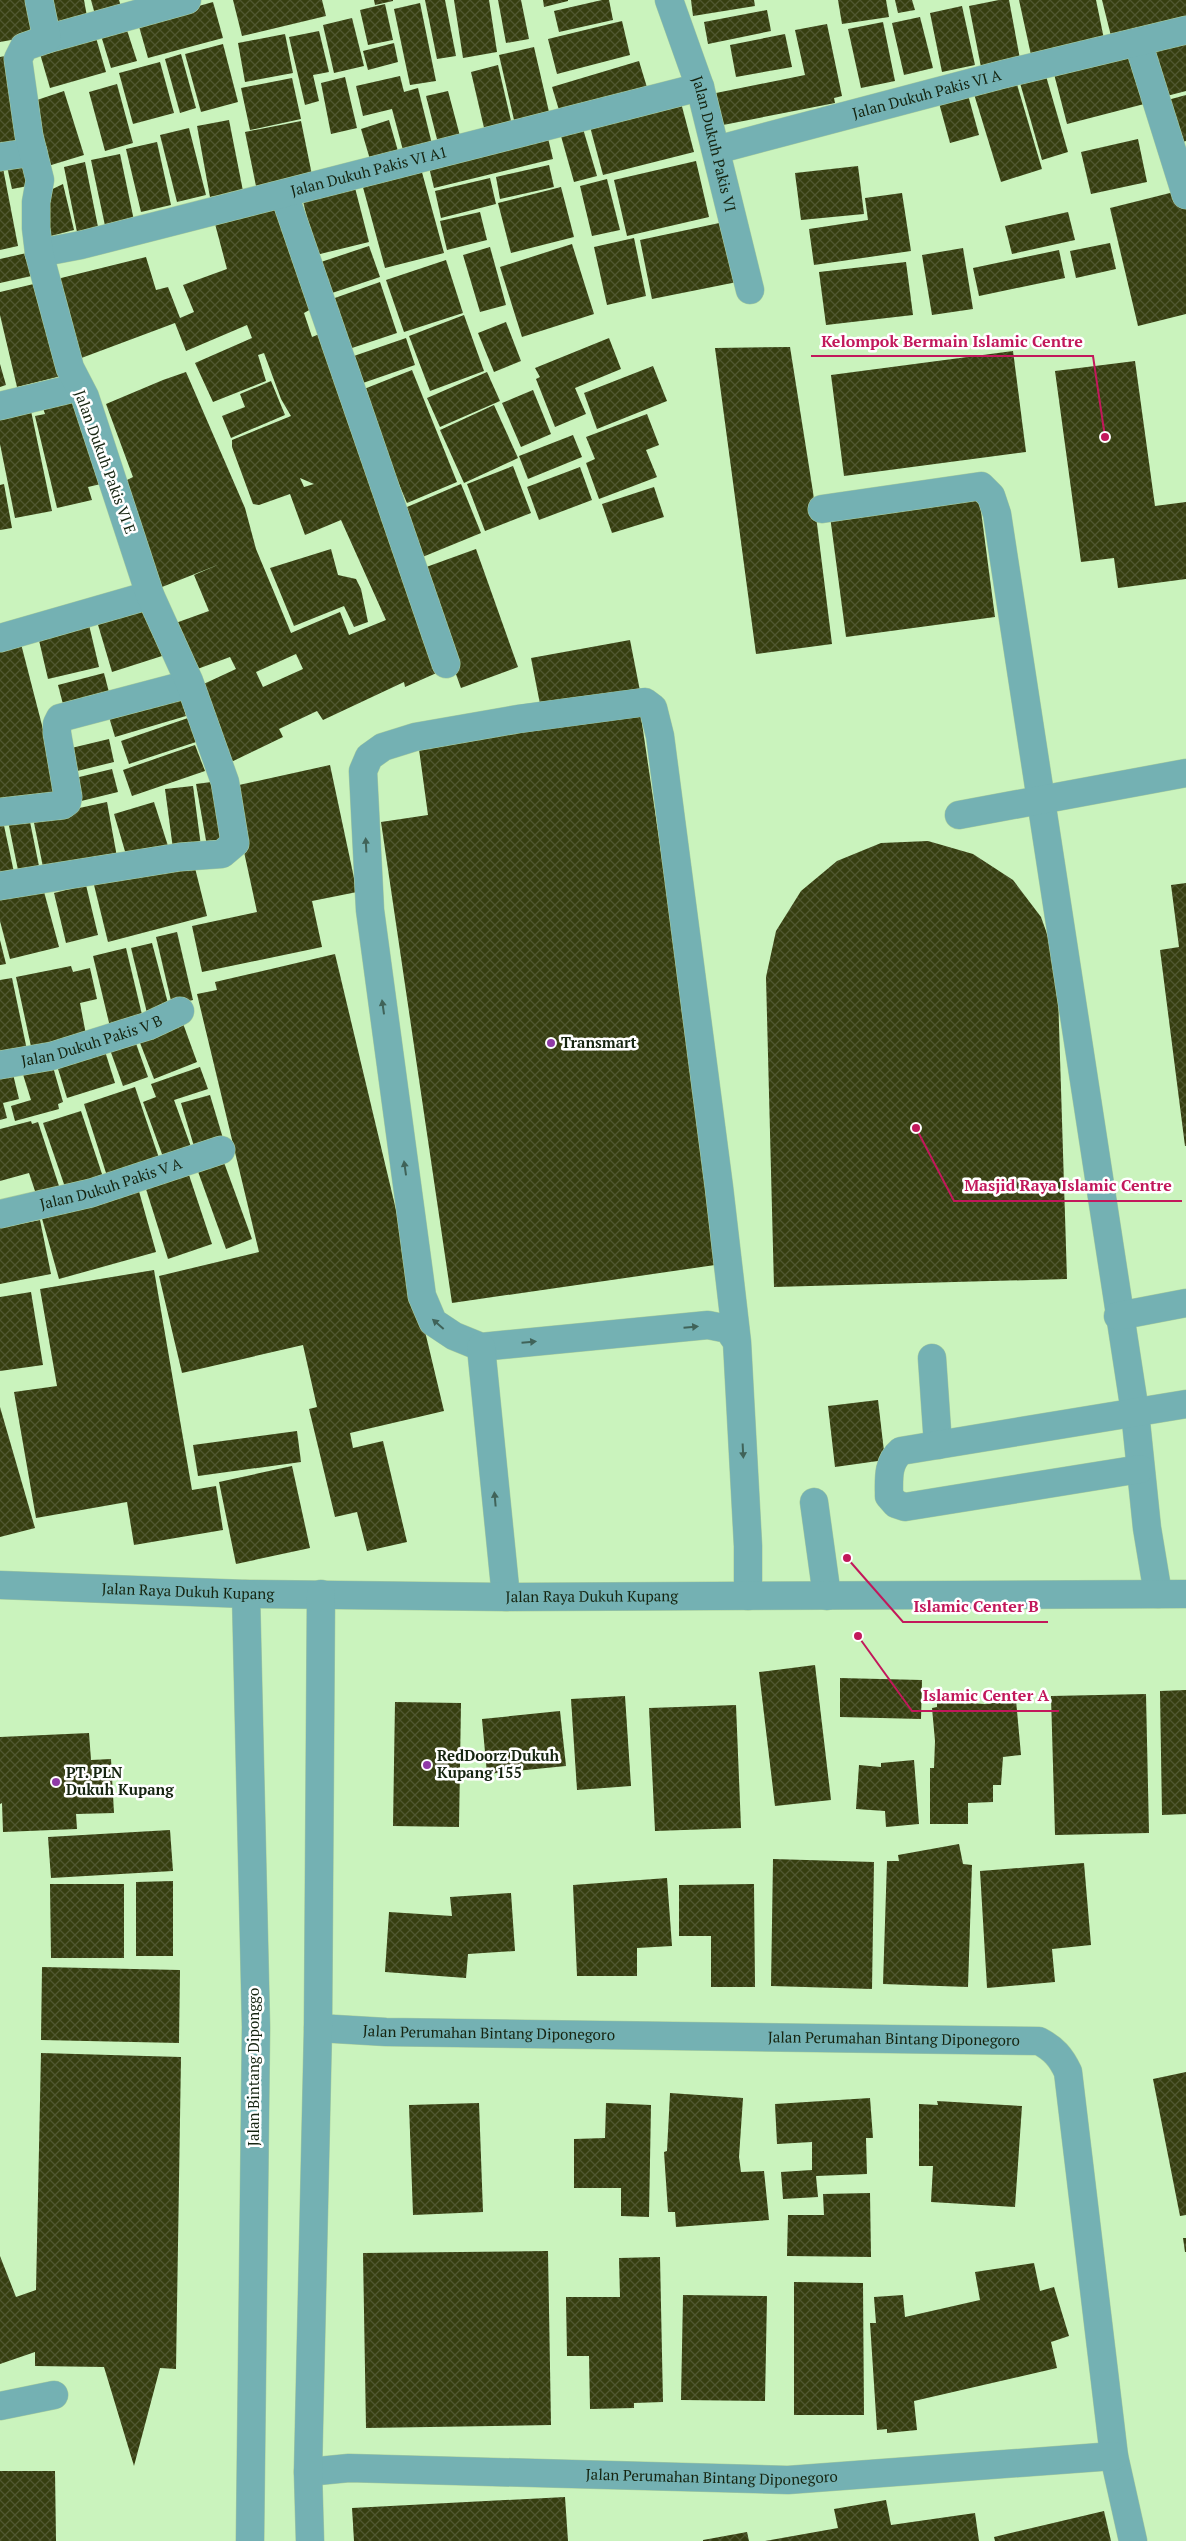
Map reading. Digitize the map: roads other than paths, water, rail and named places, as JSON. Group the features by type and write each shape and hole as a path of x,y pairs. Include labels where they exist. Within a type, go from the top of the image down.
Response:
{"street":[{"path":"39,0 47,39"},
{"name":"Jalan Dukuh Pakis VI E","path":"0,886 180,857 222,854 235,843 226,782 189,684 150,595 122,504 85,398 70,368 38,253 36,202 40,180 33,152 18,59 24,47 187,0"},
{"name":"Jalan Dukuh Pakis VI","path":"669,0 700,87 750,290"},
{"name":"Jalan Dukuh Pakis VI A","path":"716,150 1000,75 1186,30"},
{"path":"1138,42 1186,195"},
{"name":"Jalan Dukuh Pakis VI A1","path":"38,253 81,245 700,87"},
{"path":"0,157 33,152"},
{"path":"284,194 446,664"},
{"path":"0,406 79,387"},
{"path":"822,509 981,486 991,496 999,523 1134,1412 1140,1469 1158,1594"},
{"path":"0,638 150,595"},
{"path":"0,812 63,805 67,802 68,797 56,733 60,718 189,684"},
{"path":"737,1342 728,1329 708,1325 481,1347 454,1336 433,1322 422,1296 370,910 363,771 369,758 383,747 415,737 518,719 645,702 653,708 660,736 719,1187 737,1342 748,1546 748,1596"},
{"path":"959,816 1040,799 1186,773"},
{"name":"Jalan Dukuh Pakis V B","path":"0,1065 52,1056 148,1026 180,1011"},
{"name":"Jalan Dukuh Pakis V A","path":"0,1214 91,1193 221,1150"},
{"path":"1118,1316 1186,1303"},
{"path":"481,1347 499,1548 506,1597"},
{"path":"932,1358 938,1445"},
{"path":"1140,1469 905,1507 896,1504 889,1496 889,1470 893,1458 901,1451 1186,1404"},
{"path":"814,1502 827,1596"},
{"name":"Jalan Raya Dukuh Kupang","path":"0,1585 246,1594 506,1597 1186,1594"},
{"name":"Jalan Bintang Diponggo","path":"246,1594 256,2028 250,2541"},
{"path":"310,2541 308,2472 318,2028 321,1594"},
{"name":"Jalan Perumahan Bintang Diponegoro","path":"318,2028 406,2032 1039,2042 1052,2048 1062,2060 1068,2072 1114,2456 1134,2541"},
{"path":"0,2406 54,2395"},
{"name":"Jalan Perumahan Bintang Diponegoro","path":"308,2472 349,2468 788,2480 1114,2456"}],"place":[{"name":"Kelompok Bermain Islamic Centre","path":"1105,437"},
{"name":"Transmart","path":"551,1043"},
{"name":"Masjid Raya Islamic Centre","path":"916,1128"},
{"name":"Islamic Center B","path":"847,1558"},
{"name":"Islamic Center A","path":"858,1636"},
{"name":"RedDoorz Dukuh Kupang 155","path":"427,1765"},
{"name":"PT. PLN Dukuh Kupang","path":"56,1782"}]}
